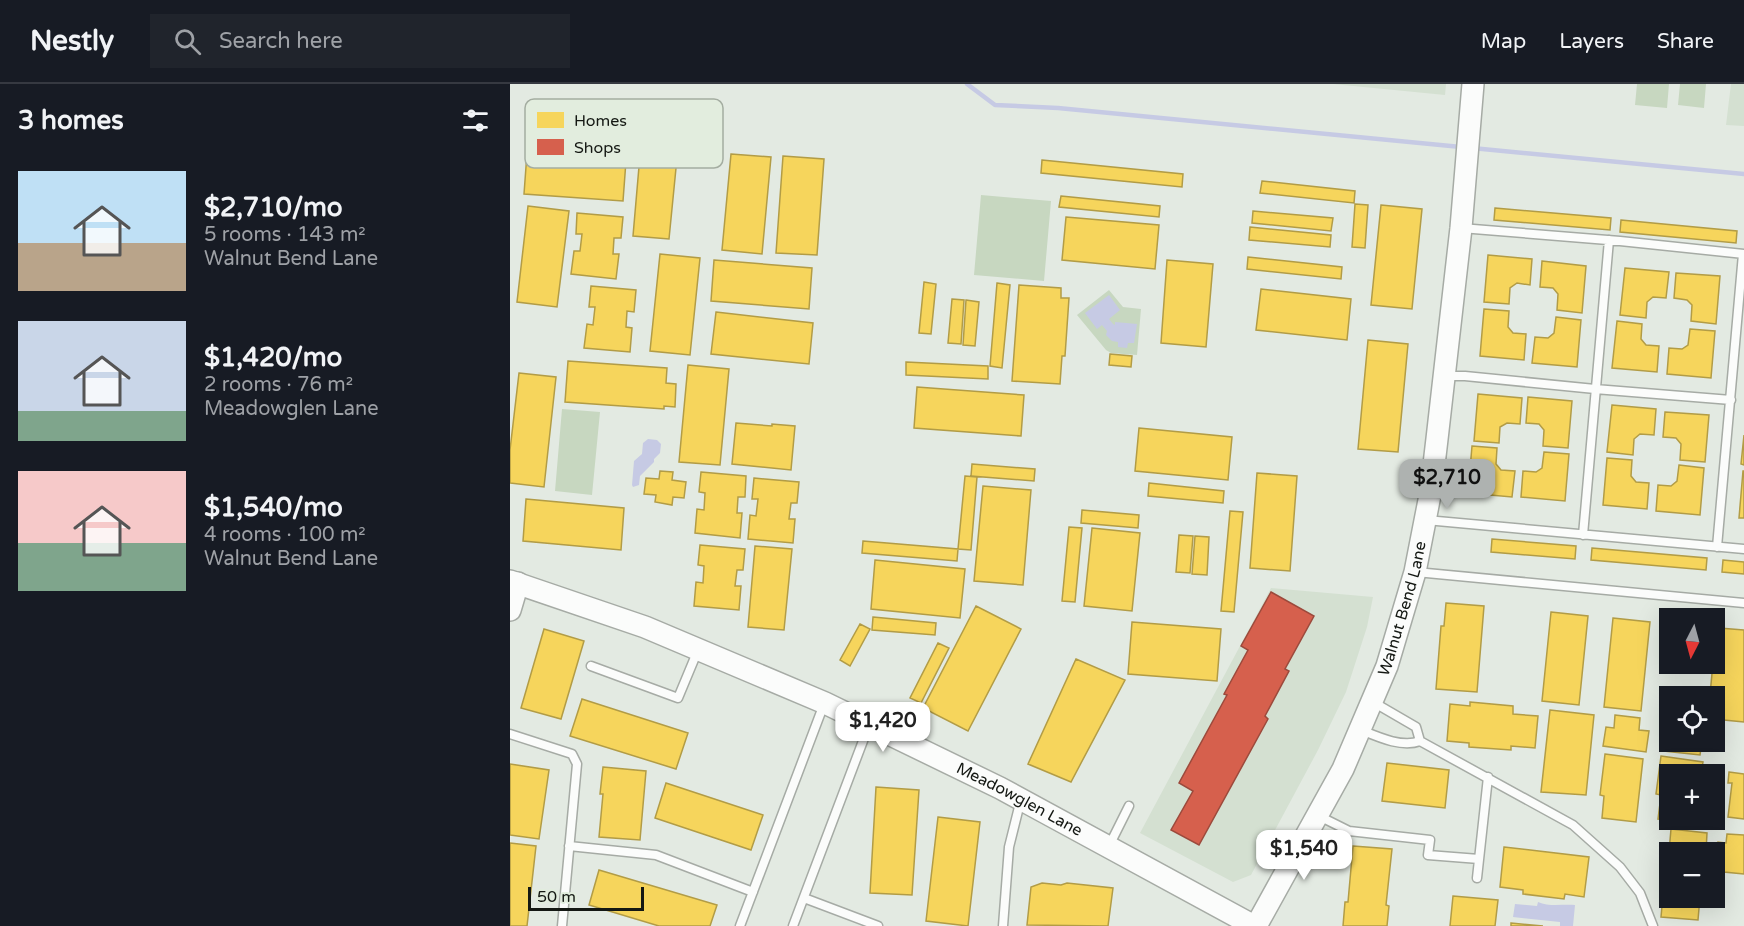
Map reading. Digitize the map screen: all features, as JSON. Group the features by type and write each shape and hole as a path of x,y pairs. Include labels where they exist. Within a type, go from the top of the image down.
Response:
{"street":[{"name":"Walnut Bend Lane","path":"1255,926 1343,770 1388,666 1415,572 1437,439 1461,228 1473,84"},
{"path":"510,610 514,582"},
{"name":"Meadowglen Lane","path":"514,582 645,627 825,703 1021,800 1255,926"}],"lane":[{"path":"1461,228 1743,254 1717,547"},
{"path":"1583,535 1609,240"},
{"path":"1443,376 1465,376 1731,400"},
{"path":"1425,520 1744,549"},
{"path":"1415,572 1744,603"},
{"path":"591,666 678,698 699,649"},
{"path":"1373,702 1416,727 1420,741 1573,825 1620,867 1640,893 1653,926"},
{"path":"740,926 825,703"},
{"path":"793,926 869,724"},
{"path":"1360,730 1395,741 1414,743 1420,741"},
{"path":"510,735 572,754 577,764 562,926"},
{"path":"1477,878 1488,777"},
{"path":"1003,926 1009,847 1021,800"},
{"path":"1108,847 1129,806"},
{"path":"1318,816 1349,831 1430,840 1428,855 1479,859"},
{"path":"568,846 656,855 753,892"},
{"path":"804,898 878,926"}],"shaded area":[{"path":"1333,84 1446,84 1445,95"},
{"path":"1637,84 1669,84 1667,108 1635,105"},
{"path":"1680,84 1706,84 1704,108 1678,105"},
{"path":"1731,84 1744,84 1744,126 1726,125"},
{"path":"981,195 1051,201 1044,281 974,275"},
{"path":"1109,290 1123,307 1141,309 1137,355 1111,353 1106,350 1077,315"},
{"path":"562,409 600,412 592,495 555,491"},
{"path":"1271,588 1373,597 1367,627 1346,692 1318,750 1251,875 1233,882 1140,833"}],"water":[{"path":"1109,295 1120,310 1109,319 1113,324 1115,325 1115,322 1137,324 1134,343 1128,343 1127,348 1118,347 1118,342 1112,341 1106,335 1107,331 1102,325 1097,329 1085,313"},
{"path":"648,439 657,440 661,444 660,453 640,476 639,485 633,487 634,461 642,454 643,443"},
{"path":"1538,902 1551,905 1575,905 1573,926 1560,926 1560,922 1513,917 1515,904 1537,906"}],"building: Homes":[{"path":"731,154 771,157 762,254 722,250"},
{"path":"783,156 824,159 817,255 776,253"},
{"path":"1042,160 1183,174 1182,187 1041,173"},
{"path":"526,168 625,168 623,201 524,194"},
{"path":"639,168 676,168 669,239 633,236"},
{"path":"1262,181 1355,191 1354,203 1260,193"},
{"path":"1061,196 1160,206 1159,217 1059,207"},
{"path":"1355,204 1368,205 1365,248 1352,247"},
{"path":"1381,205 1422,209 1412,309 1371,305"},
{"path":"528,206 569,211 557,307 517,302"},
{"path":"1495,208 1611,218 1610,230 1494,220"},
{"path":"1253,211 1333,218 1331,231 1252,223"},
{"path":"577,213 623,217 621,238 614,238 613,254 619,254 616,279 571,274 574,251 580,251 582,234 576,234"},
{"path":"1066,217 1159,225 1155,269 1062,260"},
{"path":"1621,220 1737,231 1736,243 1620,232"},
{"path":"1250,227 1331,235 1330,247 1249,240"},
{"path":"660,254 700,258 690,355 650,351"},
{"path":"1488,255 1532,259 1530,285 1517,283 1510,288 1509,304 1484,302"},
{"path":"1248,257 1342,267 1341,279 1247,269"},
{"path":"714,260 812,268 809,309 711,301"},
{"path":"1167,260 1213,264 1206,347 1161,343"},
{"path":"1542,261 1586,266 1582,313 1557,310 1558,294 1553,288 1540,287"},
{"path":"1625,268 1669,272 1666,298 1653,297 1647,302 1646,318 1620,315"},
{"path":"1676,273 1720,276 1716,324 1691,321 1692,305 1687,300 1674,298"},
{"path":"924,282 936,284 931,334 919,333"},
{"path":"997,283 1010,285 1002,368 990,366"},
{"path":"1019,285 1061,288 1061,298 1069,298 1065,356 1062,356 1060,384 1012,381"},
{"path":"591,286 636,290 634,312 627,311 626,327 632,328 630,352 584,348 587,324 593,325 595,307 589,307"},
{"path":"1261,289 1351,299 1347,340 1256,330"},
{"path":"952,299 964,300 961,344 948,343"},
{"path":"966,300 979,302 975,346 963,345"},
{"path":"1484,309 1509,311 1508,327 1513,333 1526,334 1524,360 1480,356"},
{"path":"716,312 813,323 809,364 711,354"},
{"path":"1556,317 1581,320 1577,367 1532,363 1535,337 1548,338 1554,333"},
{"path":"1617,321 1642,324 1641,339 1646,345 1659,346 1657,372 1612,368"},
{"path":"1690,329 1715,331 1711,378 1667,374 1669,348 1682,349 1688,345"},
{"path":"1368,340 1408,344 1398,452 1358,449"},
{"path":"1110,354 1132,356 1131,367 1109,365"},
{"path":"568,361 667,368 666,383 676,384 675,407 664,406 664,409 565,402"},
{"path":"906,362 988,366 988,379 906,375"},
{"path":"688,365 729,369 720,465 679,462"},
{"path":"519,373 556,377 544,487 510,483 510,450"},
{"path":"917,387 1024,395 1021,436 914,428"},
{"path":"1478,394 1522,398 1520,424 1507,423 1500,427 1499,443 1474,441"},
{"path":"1528,397 1572,401 1568,448 1543,446 1544,430 1539,424 1526,423"},
{"path":"1612,405 1656,409 1654,435 1640,434 1634,439 1633,455 1607,452"},
{"path":"1665,412 1709,415 1705,462 1680,460 1681,444 1676,438 1663,437"},
{"path":"736,423 795,426 791,470 732,464"},
{"path":"1139,428 1232,437 1228,480 1135,471"},
{"path":"1744,435 1744,465 1741,464"},
{"path":"1472,446 1497,448 1496,464 1501,470 1515,471 1512,497 1468,493"},
{"path":"1544,452 1569,454 1565,501 1521,497 1523,471 1536,472 1542,468"},
{"path":"1607,458 1632,460 1631,476 1636,482 1649,483 1647,509 1603,505"},
{"path":"972,464 1035,469 1034,481 971,476"},
{"path":"1679,465 1704,468 1700,515 1656,511 1658,485 1671,486 1677,481"},
{"path":"660,471 673,472 672,480 686,482 684,498 673,497 672,505 655,502 656,495 644,494 646,478 659,479"},
{"path":"1743,471 1744,518 1739,518"},
{"path":"701,472 746,476 745,497 738,497 737,513 742,513 740,538 695,533 697,509 704,510 705,493 699,492"},
{"path":"1257,473 1297,476 1290,571 1250,568"},
{"path":"965,476 977,477 971,550 958,549"},
{"path":"754,478 799,482 797,503 791,503 789,519 795,519 793,543 748,539 750,515 756,516 758,499 752,499"},
{"path":"1149,483 1224,491 1223,503 1148,496"},
{"path":"983,486 1031,490 1023,585 974,581"},
{"path":"526,499 624,508 621,550 523,541"},
{"path":"1082,510 1139,515 1138,528 1081,523"},
{"path":"1230,511 1243,512 1234,612 1221,611"},
{"path":"1069,527 1082,528 1075,602 1062,601"},
{"path":"1092,528 1140,533 1132,611 1084,606"},
{"path":"1179,535 1193,536 1190,573 1176,572"},
{"path":"1195,536 1209,537 1207,575 1192,574"},
{"path":"1492,539 1576,546 1575,559 1491,552"},
{"path":"863,541 958,549 957,561 862,553"},
{"path":"700,545 745,549 743,570 737,570 735,586 741,586 739,610 694,606 696,582 703,583 704,566 698,565"},
{"path":"755,546 792,549 784,630 748,627"},
{"path":"1592,548 1707,558 1706,570 1591,560"},
{"path":"875,560 965,569 960,618 871,609"},
{"path":"1723,560 1744,562 1744,574 1722,572"},
{"path":"1446,603 1484,606 1477,692 1436,689 1441,626 1444,626"},
{"path":"976,606 1021,629 968,731 923,708"},
{"path":"1551,612 1588,616 1579,705 1542,701"},
{"path":"873,617 936,623 935,635 872,630"},
{"path":"1613,618 1650,622 1641,711 1604,707"},
{"path":"1132,622 1221,629 1217,681 1128,674"},
{"path":"860,624 870,629 850,666 840,660"},
{"path":"1725,628 1744,630 1744,722 1725,720 1725,686 1711,686 1712,674 1725,674"},
{"path":"544,629 584,641 561,719 521,708"},
{"path":"938,643 949,648 921,703 910,698"},
{"path":"1076,659 1125,680 1071,782 1028,764"},
{"path":"582,699 688,733 676,769 570,736"},
{"path":"1470,702 1513,706 1513,714 1538,716 1535,748 1511,746 1511,750 1469,747 1469,743 1447,741 1450,704 1470,706"},
{"path":"1550,710 1594,715 1586,795 1541,792"},
{"path":"1615,715 1640,718 1639,730 1649,731 1646,752 1603,746 1606,727 1614,728"},
{"path":"1673,752 1700,752 1700,755"},
{"path":"1605,754 1643,759 1636,822 1602,818 1604,796 1600,795"},
{"path":"1661,756 1703,762 1703,764 1660,764"},
{"path":"1387,763 1449,770 1445,808 1382,801"},
{"path":"510,764 549,770 539,839 510,835"},
{"path":"603,767 646,771 640,840 599,837"},
{"path":"1659,771 1659,795 1656,794"},
{"path":"1729,772 1744,774 1744,819 1728,817 1732,783 1728,783"},
{"path":"666,783 763,815 751,850 655,818"},
{"path":"876,787 919,790 912,895 870,893"},
{"path":"938,817 980,822 968,926 926,921"},
{"path":"1671,830 1707,833 1707,842 1670,842"},
{"path":"1727,834 1744,835 1744,874 1725,872"},
{"path":"510,843 536,846 527,926 510,926"},
{"path":"1353,846 1392,849 1386,905 1389,906 1387,926 1343,926 1345,902 1348,902"},
{"path":"1504,847 1589,857 1584,897 1565,894 1564,899 1523,894 1523,890 1500,887"},
{"path":"599,870 717,905 710,926 659,926 589,905"},
{"path":"1042,883 1113,888 1108,926 1027,925 1031,887"},
{"path":"1453,896 1498,900 1495,926 1450,926"},
{"path":"1662,908 1699,908 1698,920 1661,917"},
{"path":"1511,923 1543,926 1511,926"}],"building: Shops":[{"path":"1271,592 1314,616 1285,669 1289,671 1265,716 1268,719 1199,845 1171,830 1193,791 1179,783 1227,695 1224,694 1248,650 1241,646"}],"waterway":[{"path":"967,84 995,105 1058,108 1461,147"},
{"path":"1472,148 1744,174"}]}
